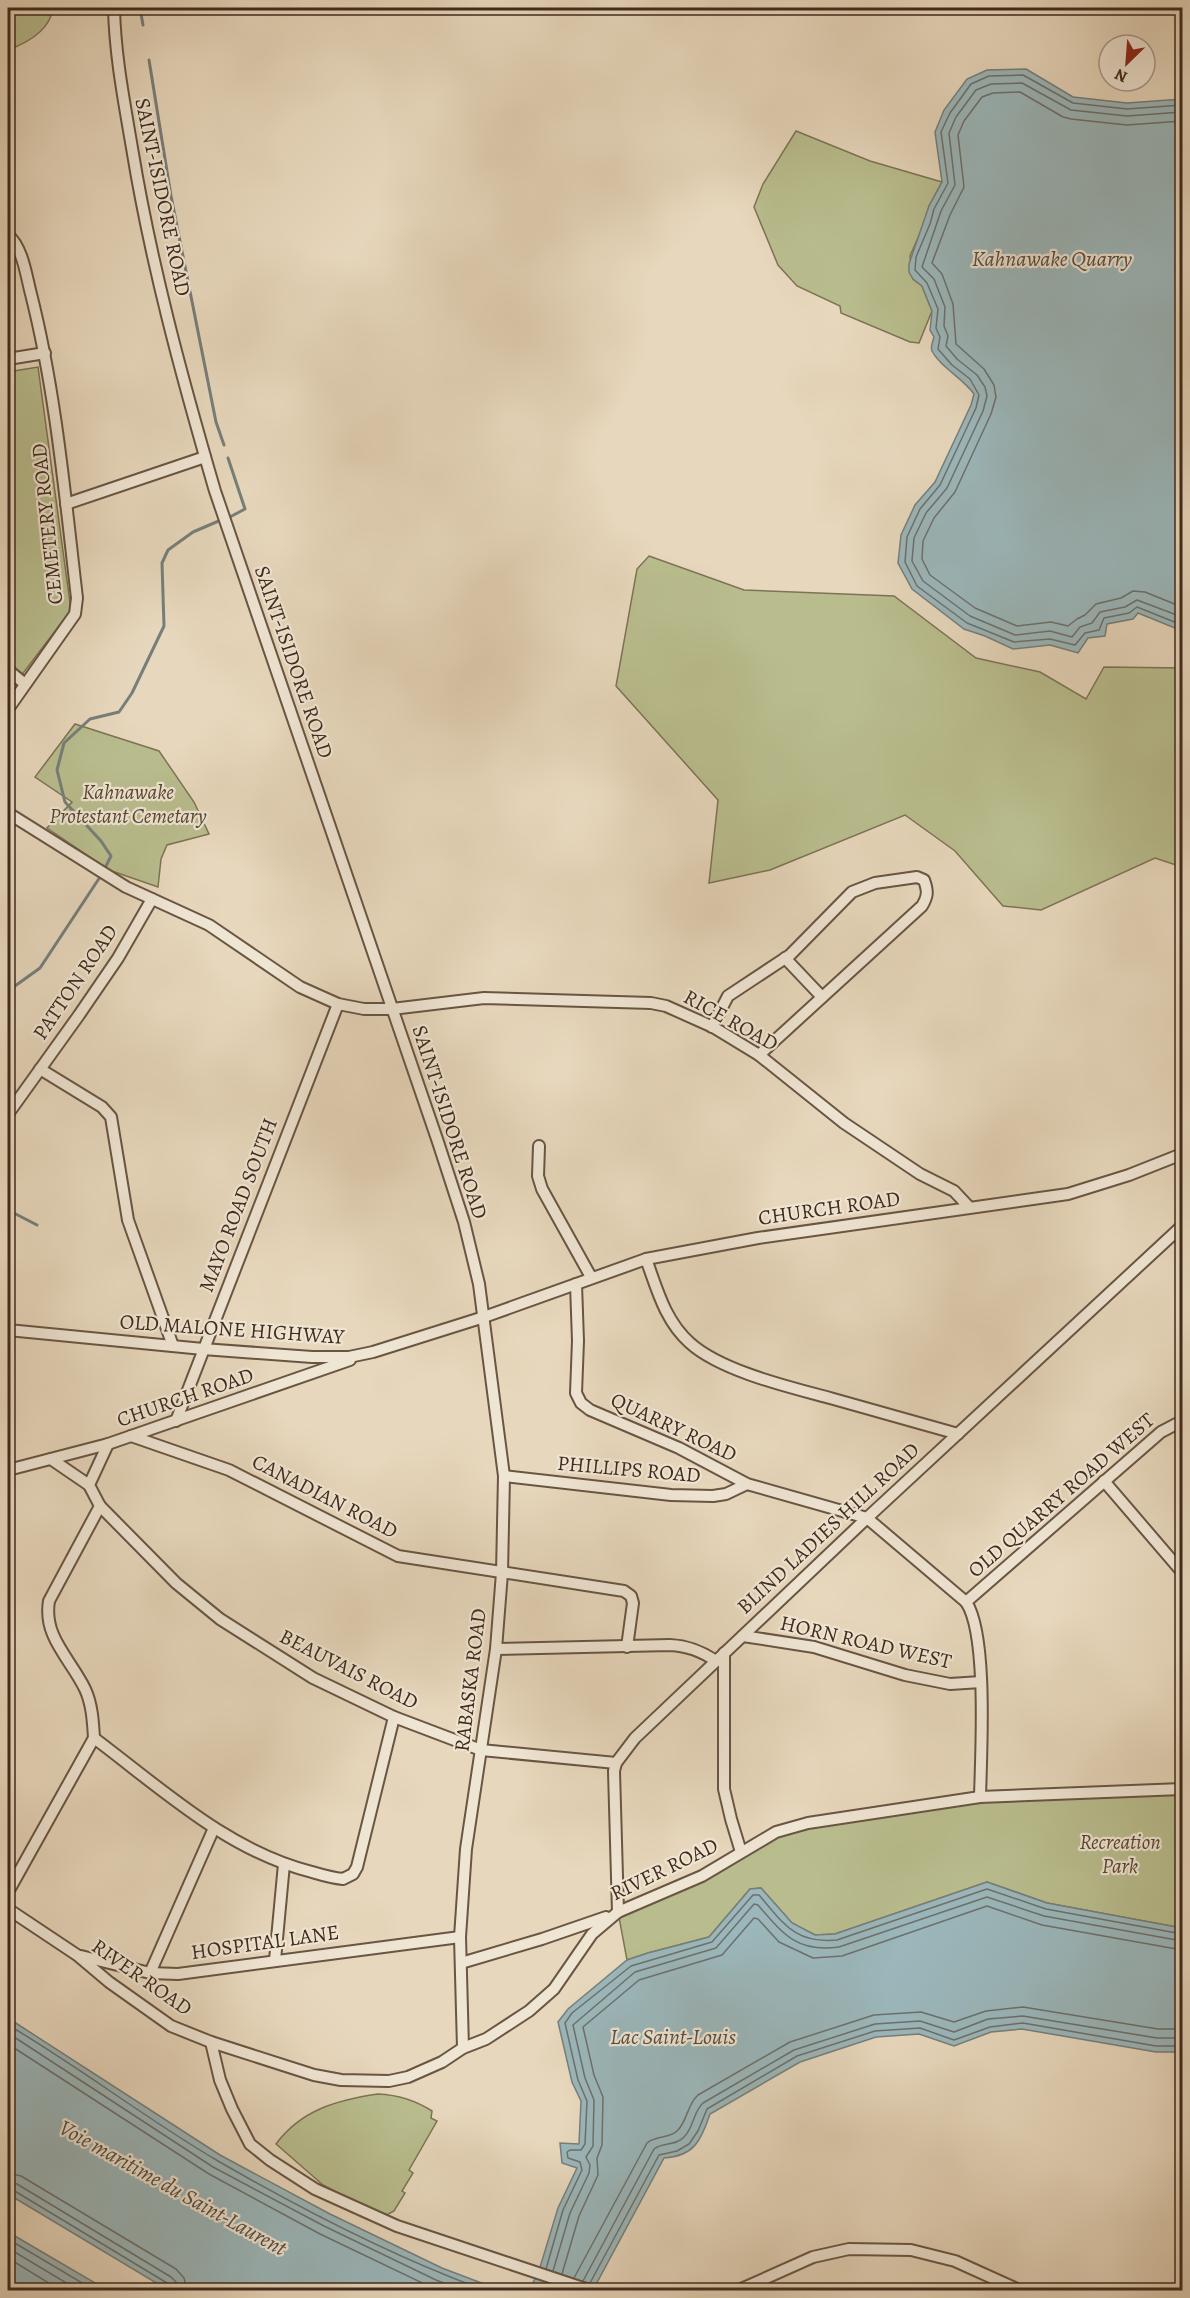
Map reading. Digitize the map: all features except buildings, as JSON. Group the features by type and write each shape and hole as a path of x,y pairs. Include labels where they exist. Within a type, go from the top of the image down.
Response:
{"street":[{"name":"SAINT-ISIDORE ROAD","path":"114,8 118,69 140,198 163,298 214,491 464,1222 479,1284 484,1317"},
{"name":"CEMETERY ROAD","path":"8,235 15,244 23,265 45,353 77,598 75,614 8,709"},
{"path":"8,359 45,353"},
{"path":"66,504 205,457"},
{"path":"8,670 25,684"},
{"name":"RICE ROAD","path":"8,813 110,878 209,925 291,981 338,1004 364,1009 392,1009 484,998 651,1003 666,1006 712,1027 759,1055 844,1123 920,1173 954,1191 969,1208"},
{"path":"712,1027 728,996 785,958 852,892 875,883 917,877 924,880 928,891 922,906 759,1055"},
{"name":"PATTON ROAD","path":"8,1114 80,1015 118,958 152,899"},
{"path":"785,958 822,997"},
{"name":"MAYO ROAD SOUTH","path":"176,1421 338,1004"},
{"path":"40,1069 102,1107 111,1117 128,1220 173,1346"},
{"path":"539,1146 538,1176 542,1190 591,1277"},
{"name":"CHURCH ROAD","path":"484,1317 646,1258 758,1238 1068,1194 1129,1175 1182,1154"},
{"name":"BLIND LADIES HILL ROAD","path":"616,1763 635,1738 743,1635 1182,1226"},
{"path":"646,1258 665,1311 676,1328 691,1344 720,1362 786,1388 958,1434"},
{"name":"QUARRY ROAD","path":"576,1284 578,1341 576,1393 581,1402 590,1410 679,1448 747,1484 867,1518"},
{"name":"OLD MALONE HIGHWAY","path":"8,1330 203,1349 312,1357 349,1357 373,1353 484,1317"},
{"name":"RABASKA ROAD","path":"463,2048 460,1937 467,1840 496,1649 502,1573 504,1476 484,1317"},
{"name":"CHURCH ROAD","path":"8,1470 108,1444 373,1353"},
{"name":"OLD QUARRY ROAD WEST","path":"966,1602 1161,1432 1182,1421"},
{"name":"CANADIAN ROAD","path":"130,1436 230,1470 398,1556 624,1591 631,1596 633,1603 627,1647"},
{"path":"89,1485 108,1444"},
{"name":"BEAUVAIS ROAD","path":"51,1459 89,1485 100,1506 176,1583 220,1619 313,1678 394,1717 481,1750 616,1763"},
{"name":"PHILLIPS ROAD","path":"504,1476 671,1495 713,1496 726,1494 747,1484"},
{"path":"1104,1481 1182,1572"},
{"path":"8,1892 94,1738 93,1715 85,1689 49,1630 46,1615 49,1601 100,1506"},
{"path":"867,1518 966,1602 972,1610 976,1623 981,1682 980,1797"},
{"name":"HORN ROAD WEST","path":"743,1635 814,1647 905,1675 950,1683 981,1682"},
{"path":"496,1649 685,1646 720,1657 724,1789 730,1819 741,1852"},
{"path":"94,1738 214,1828 284,1864 343,1879 353,1874 357,1867 394,1717"},
{"path":"461,1963 542,1939 618,1912 614,1779 616,1763"},
{"name":"RIVER ROAD","path":"8,1909 77,1955 109,1982 171,2026 211,2042 314,2075 365,2082 389,2081 408,2077 442,2062 463,2048 486,2039 529,2011 547,1996 592,1934 618,1912 702,1876 776,1832 808,1823 980,1797 1182,1789"},
{"path":"150,1973 214,1828"},
{"path":"275,1960 284,1864"},
{"name":"HOSPITAL LANE","path":"77,1955 150,1973 178,1974 460,1937"},
{"path":"211,2042 220,2080 232,2109 250,2144 270,2160 315,2189 397,2226 589,2290"},
{"path":"739,2290 813,2257 849,2249 911,2250 955,2261 1019,2290"}],"green space":[{"path":"8,8 53,8 47,23 36,35 8,50"},
{"path":"796,131 870,161 942,182 929,206 925,222 910,256 913,279 922,286 932,311 919,343 910,342 841,313 840,306 797,286 778,265 754,207 763,184"},
{"path":"38,367 71,610 21,676 8,664 8,372"},
{"path":"649,556 744,590 894,596 976,658 1040,672 1086,699 1104,667 1182,668 1182,867 1155,858 1041,910 1003,906 955,851 905,815 770,870 709,883 718,800 616,686 637,569"},
{"name":"Kahnawake Protestant Cemetary","path":"75,724 159,751 194,802 209,834 167,845 161,859 158,887 109,870 47,828 72,802 35,777"},
{"name":"Recreation Park","path":"1182,1789 1182,1928 1047,1903 987,1882 835,1934 815,1935 792,1923 761,1888 750,1889 709,1937 627,1960 618,1912 702,1876 776,1832 980,1797"},
{"path":"378,2094 413,2101 432,2111 431,2118 437,2121 409,2170 413,2173 402,2191 405,2193 394,2211 383,2217 323,2185 276,2144 297,2123 321,2108"}],"water":[{"name":"Kahnawake Quarry","path":"1026,69 1073,97 1127,103 1182,99 1182,631 1138,613 1133,619 1107,624 1105,636 1088,638 1078,653 1050,645 1013,649 964,629 912,589 898,563 901,535 915,505 935,482 974,394 940,362 932,351 934,337 930,330 932,311 922,286 913,279 909,272 909,264 929,206 942,182 935,132 944,110 967,79 987,70"},
{"name":"Lac Saint-Louis","path":"987,1882 1047,1903 1182,1928 1182,2052 1156,2052 1022,2029 991,2032 954,2046 919,2034 876,2037 800,2062 710,2114 695,2145 683,2154 664,2158 593,2290 500,2290 531,2286 538,2274 558,2208 577,2168 562,2163 560,2143 579,2144 581,2101 572,2082 558,2022 568,2009 627,1960 709,1937 750,1889 761,1888 792,1923 815,1935 835,1934"},
{"name":"Voie maritime du Saint-Laurent","path":"8,2018 220,2155 330,2214 442,2268 500,2290 168,2290 8,2194"},
{"path":"8,2232 107,2290 8,2290"}],"waterway":[{"path":"140,8 143,25"},
{"path":"149,60 171,196 216,422 224,445"},
{"path":"228,458 245,509 228,518"},
{"path":"8,991 40,968 102,874 111,856 101,841 65,802 57,770 64,743 90,719 119,712 132,693 164,626 162,563 168,550 193,532 221,520"},
{"path":"8,1210 37,1225"}]}
